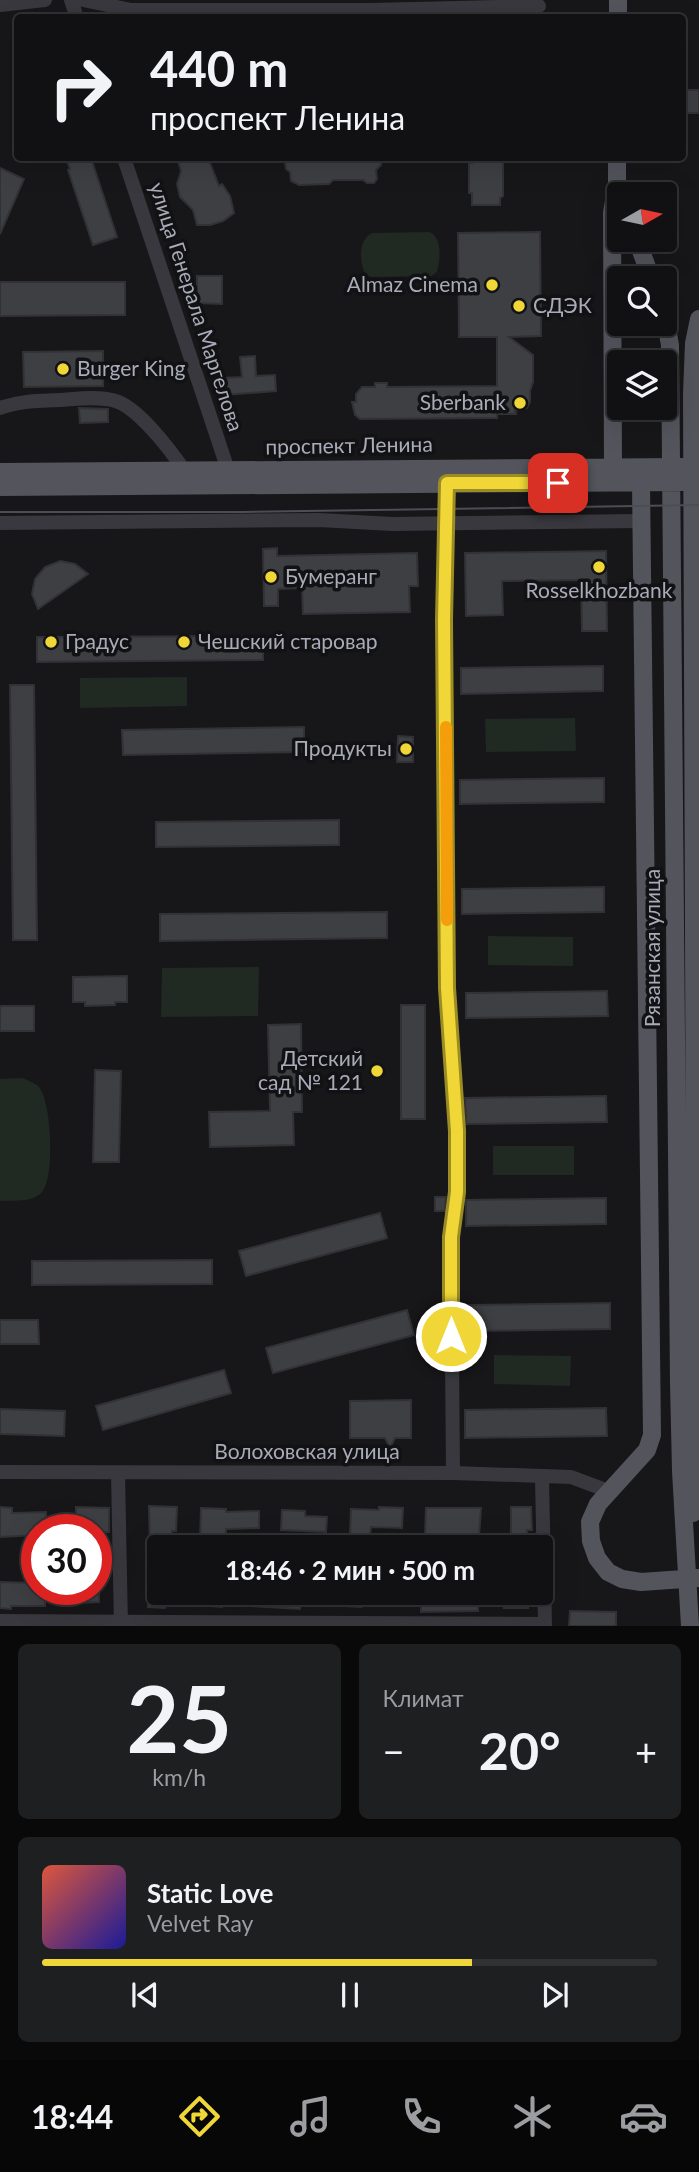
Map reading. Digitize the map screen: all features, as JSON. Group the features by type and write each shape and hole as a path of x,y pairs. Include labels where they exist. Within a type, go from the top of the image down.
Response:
{"main road":[{"path":"617,161 619,182"},
{"path":"612,252 613,467"},
{"name":"Рязанская улица","path":"690,1626 696,1471 692,408 694,343 699,319"},
{"name":"Рязанская улица","path":"668,336 679,1383 681,1471 693,1578"},
{"name":"проспект Ленина","path":"0,487 230,477 613,467 648,477"},
{"name":"проспект Ленина","path":"0,472 184,470 230,477 447,483 648,477 699,467"},
{"path":"652,1435 641,521 648,477 699,482"},
{"path":"679,1383 647,1450 598,1504 590,1522 597,1558 608,1572 622,1579 641,1582 693,1578"}],"street":[{"path":"0,5 46,0"},
{"path":"83,0 131,10 541,8"},
{"name":"улица Генерала Маргелова","path":"125,161 230,477"},
{"path":"0,408 26,402 96,398 115,400 128,406 170,450 184,470"},
{"path":"447,483 444,620 447,988 457,1131 457,1192 451,1237 453,1473"},
{"path":"0,523 307,520 392,524 641,521"},
{"name":"Волоховская улица","path":"0,1472 453,1473 571,1477 611,1492"},
{"path":"118,1474 122,1624"},
{"path":"0,1621 122,1624 545,1625 542,1477"}],"shaded area":[{"path":"430,232 439,245 437,272 431,276 366,275 361,252 364,241 372,233"},
{"path":"187,677 187,706 80,708 80,678"},
{"path":"575,718 576,751 486,752 485,719"},
{"path":"488,936 573,937 573,966 488,965"},
{"path":"259,967 258,1016 161,1017 162,968"},
{"path":"23,1078 38,1086 43,1094 49,1122 49,1171 46,1184 38,1196 0,1201 0,1079"},
{"path":"493,1146 574,1146 574,1175 493,1175"},
{"path":"494,1355 571,1356 570,1386 494,1384"}],"building":[{"path":"686,90 699,90 699,113 686,113"},
{"path":"67,161 92,161 117,237 93,245 68,170"},
{"path":"178,161 209,161 219,186 222,184 230,196 234,213 223,221 197,225 193,210 180,197 177,184 181,171"},
{"path":"381,161 381,165 376,170 377,179 374,183 363,180 333,180 329,184 299,185 291,181 285,162"},
{"path":"503,161 503,196 500,198 500,205 472,205 472,193 469,193 469,163"},
{"path":"0,168 24,179 0,234"},
{"path":"540,232 541,336 509,337 533,355 533,382 527,408 515,411 516,414 497,414 497,418 360,419 355,415 352,402 356,402 356,394 362,387 375,387 375,383 387,383 387,387 497,386 497,337 459,337 458,233"},
{"path":"197,276 222,276 222,304 197,303"},
{"path":"0,282 125,282 125,315 0,316"},
{"name":"Burger King","path":"103,351 103,386 24,387 23,352"},
{"path":"255,356 256,376 275,375 276,391 224,395 223,378 242,377 240,357"},
{"path":"79,408 108,409 108,422 80,423"},
{"path":"277,548 277,556 417,553 418,586 409,586 410,612 303,614 302,588 278,589 278,606 264,606 263,549"},
{"path":"606,551 607,631 582,631 581,580 502,581 503,615 466,616 465,553"},
{"path":"60,561 75,564 88,574 38,609 32,594 35,579 45,567"},
{"path":"263,636 263,660 37,662 37,637"},
{"path":"603,666 603,691 461,694 461,668"},
{"path":"10,685 34,685 37,940 13,940"},
{"path":"304,727 304,752 123,755 122,730"},
{"path":"398,736 413,737 413,762 397,762"},
{"path":"604,778 604,802 460,804 460,780"},
{"path":"339,820 339,845 156,847 156,822"},
{"path":"604,887 604,912 462,914 462,889"},
{"path":"387,912 387,938 160,941 160,914"},
{"path":"127,976 127,1002 85,1006 85,1002 73,1002 73,977"},
{"path":"607,991 608,1016 466,1018 466,993"},
{"path":"401,1005 425,1005 425,1119 401,1119"},
{"path":"0,1006 34,1006 34,1031 0,1031"},
{"path":"301,1024 302,1112 293,1112 294,1145 210,1147 209,1112 270,1111 268,1025"},
{"path":"95,1070 121,1071 119,1162 93,1162"},
{"path":"606,1096 607,1122 466,1124 465,1098"},
{"path":"435,1197 446,1197 445,1211 435,1211"},
{"path":"606,1198 606,1224 466,1226 466,1200"},
{"path":"380,1213 387,1238 246,1276 239,1251"},
{"path":"212,1260 212,1284 32,1285 32,1261"},
{"path":"610,1303 610,1329 469,1331 468,1305"},
{"path":"407,1310 414,1335 273,1373 266,1348"},
{"path":"0,1320 38,1320 39,1344 0,1344"},
{"path":"224,1370 231,1393 103,1430 96,1406"},
{"path":"411,1400 411,1438 395,1438 390,1448 385,1438 350,1438 350,1401"},
{"path":"606,1408 607,1436 465,1438 465,1410"},
{"path":"0,1409 65,1411 64,1436 0,1434"},
{"path":"149,1506 177,1507 176,1531 172,1531 172,1535 150,1535"},
{"path":"0,1507 12,1508 12,1513 46,1512 21,1514 21,1536 0,1537"},
{"path":"76,1507 109,1508 109,1514 76,1514"},
{"path":"379,1507 403,1508 402,1528 371,1527 370,1535 350,1534 351,1509 379,1510"},
{"path":"511,1507 531,1507 532,1530 527,1530 527,1535 511,1535"},
{"path":"201,1508 226,1509 226,1512 259,1511 259,1528 226,1529 226,1535 200,1535"},
{"path":"426,1508 481,1508 479,1535 425,1535"},
{"path":"282,1510 305,1511 305,1516 327,1517 326,1532 281,1530"},
{"path":"0,1582 21,1583 21,1605 45,1605 11,1606 11,1609 0,1608"},
{"path":"148,1605 165,1605 165,1608"},
{"path":"251,1605 301,1605 300,1609"},
{"path":"421,1605 478,1605 478,1611 421,1612"},
{"path":"504,1605 528,1605 528,1608 504,1608"},
{"path":"570,1611 616,1612 616,1626 569,1626"}],"tram line":[{"path":"0,512 242,512 699,505"}],"slow traffic":[{"path":"446,727 447,920"}],"place":[{"name":"Almaz Cinema","path":"492,285"},
{"name":"СДЭК","path":"519,306"},
{"name":"Burger King","path":"63,369"},
{"name":"Sberbank","path":"520,403"},
{"name":"Rosselkhozbank","path":"599,567"},
{"name":"Бумеранг","path":"271,577"},
{"name":"Градус","path":"51,642"},
{"name":"Чешский старовар","path":"184,642"},
{"name":"Продукты","path":"406,749"},
{"name":"Детский сад № 121","path":"377,1071"}],"route":[{"path":"451,1336 451,1237 457,1192 457,1131 447,988 444,620 447,483 558,483"}]}
